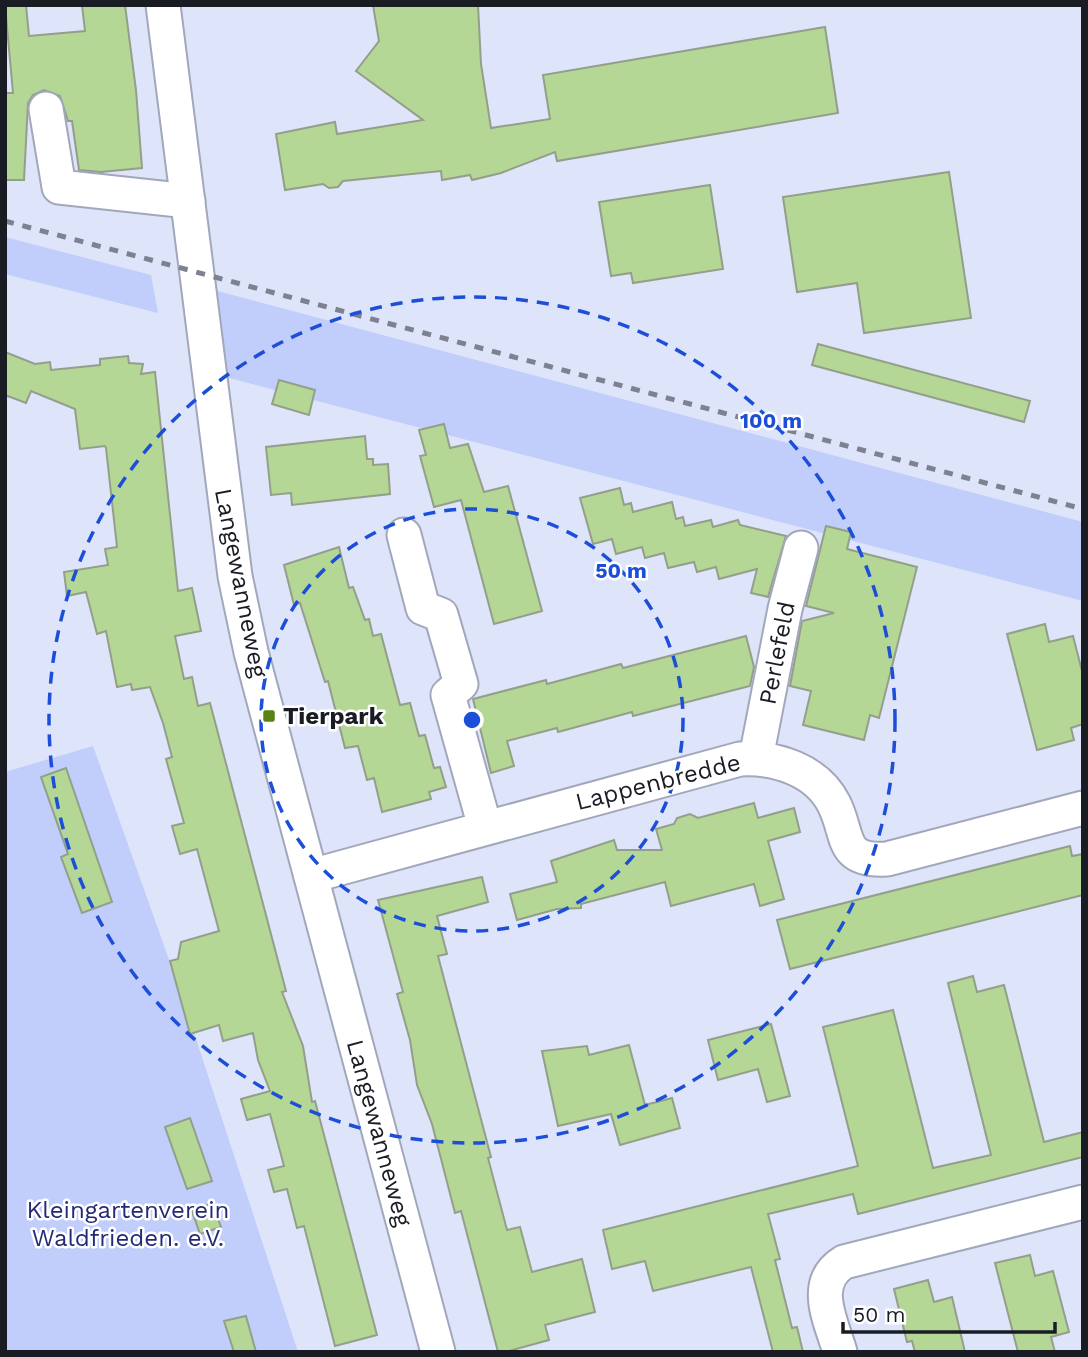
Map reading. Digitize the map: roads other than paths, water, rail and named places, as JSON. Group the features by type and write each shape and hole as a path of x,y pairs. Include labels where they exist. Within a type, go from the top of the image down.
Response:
{"street":[{"name":"Langewanneweg","path":"163,5 235,576 251,652 438,1352"},
{"path":"46,109 59,187 188,201"},
{"path":"404,535 423,608 441,615 461,684 448,695 485,827"},
{"name":"Perlefeld","path":"756,758 785,609 801,548"},
{"name":"Lappenbredde","path":"311,876 740,759 756,758 793,766 825,790 835,805 848,847 858,856 872,860 887,859 1083,808"},
{"path":"840,1352 824,1289 830,1273 844,1262 1083,1202"}],"railway":[{"path":"5,221 1083,509"}],"place":[{"name":"Tierpark","path":"269,716"}],"park label":[{"name":"Kleingartenverein Waldfrieden. e.V.","path":"128,1224"}]}
